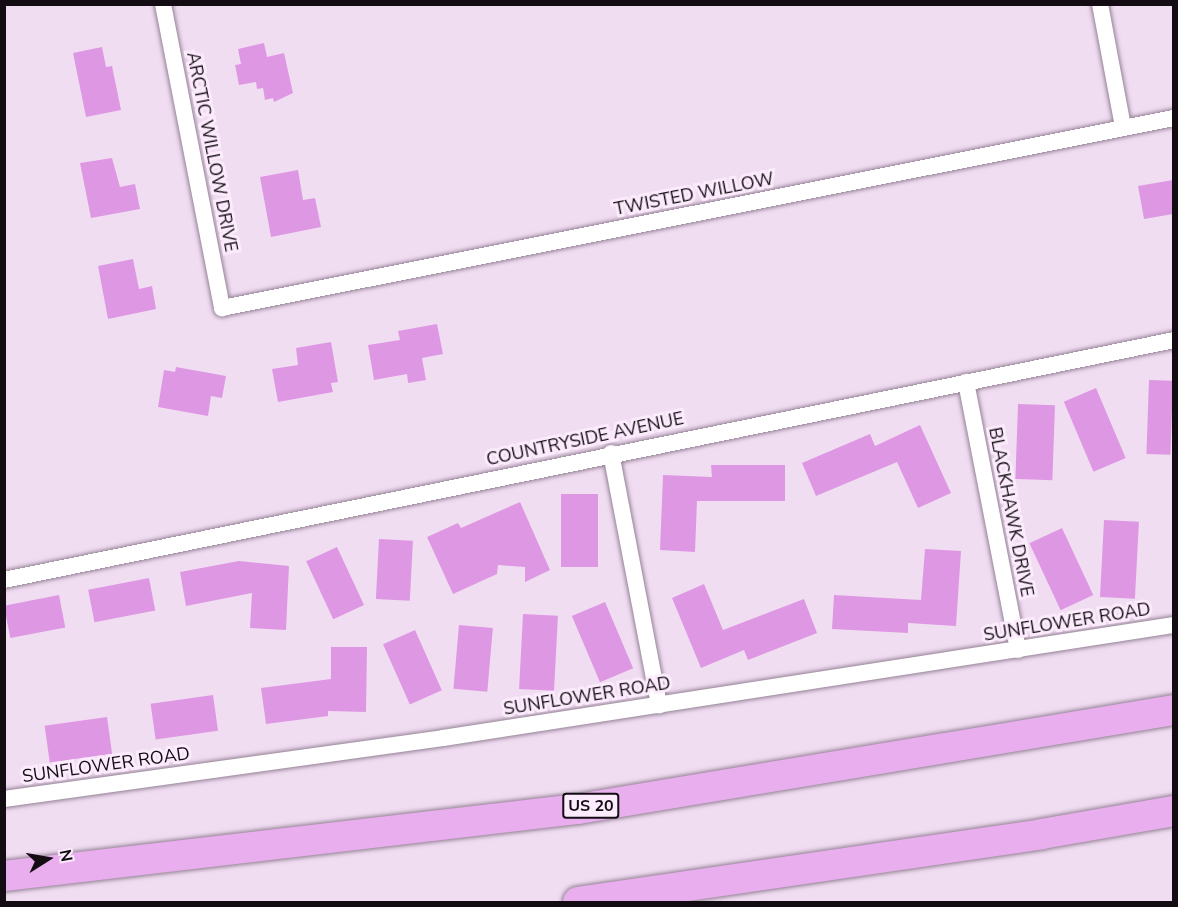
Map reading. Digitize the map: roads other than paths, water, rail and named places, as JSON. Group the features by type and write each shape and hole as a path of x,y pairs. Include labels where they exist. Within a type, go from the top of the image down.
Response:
{"highway":[{"name":"US 20","path":"4,876 578,808 1173,710"},
{"path":"578,903 1042,834 1173,811"}],"street":[{"name":"ARCTIC WILLOW DRIVE","path":"163,4 222,308"},
{"path":"1100,4 1123,127"},
{"name":"TWISTED WILLOW","path":"222,308 1173,118"},
{"name":"COUNTRYSIDE AVENUE","path":"4,580 611,453 1173,340"},
{"name":"BLACKHAWK DRIVE","path":"966,382 1018,650"},
{"path":"611,453 660,705"},
{"name":"SUNFLOWER ROAD","path":"4,799 660,705 1173,625"}]}
